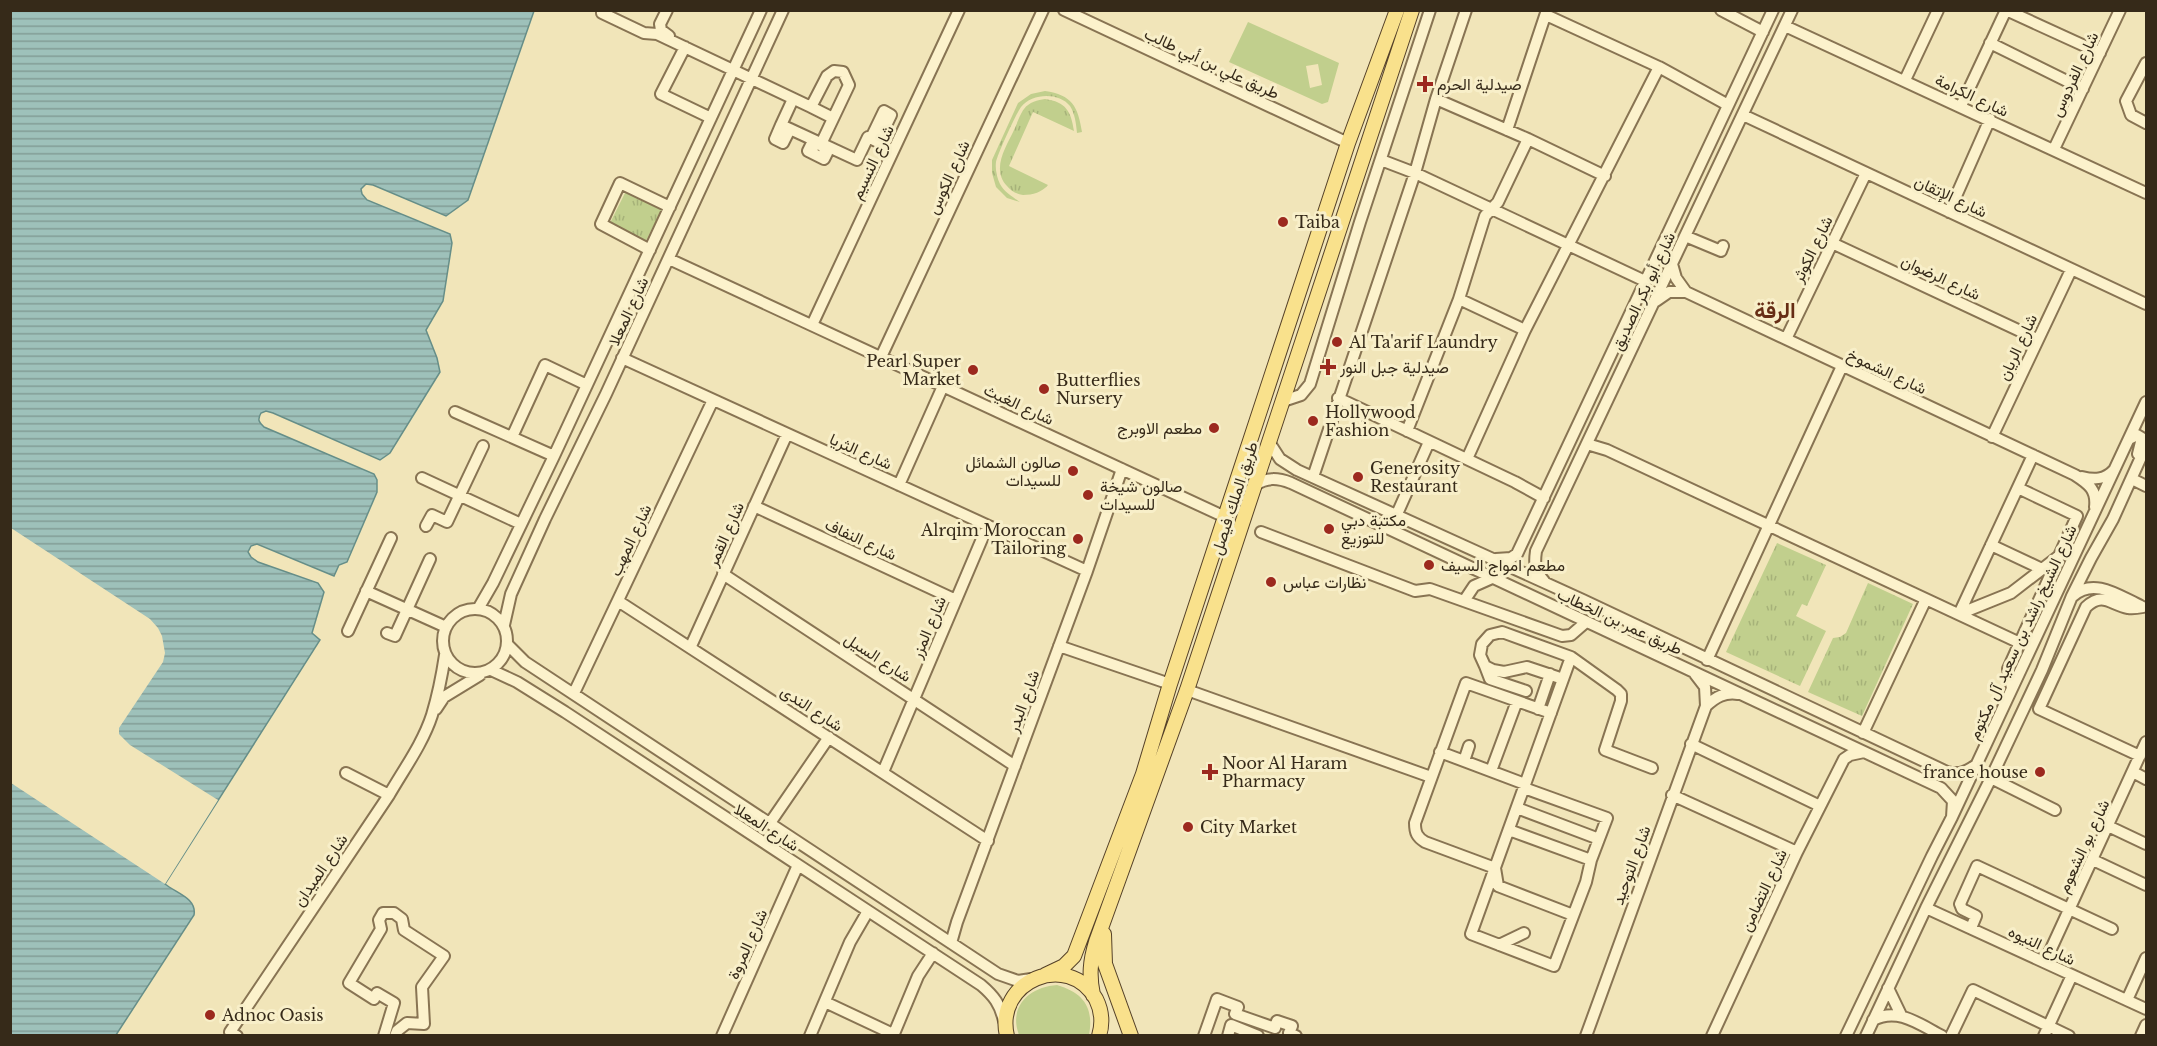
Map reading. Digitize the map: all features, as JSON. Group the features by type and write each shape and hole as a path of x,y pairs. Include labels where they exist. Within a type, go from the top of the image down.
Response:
{"main road":[{"name":"طريق الملك فيصل","path":"1006,1032 1006,1013 1012,998 1022,986 1064,966 1074,956 1082,937 1143,774 1170,684 1348,143 1397,10"},
{"path":"1372,133 1381,89 1406,10"},
{"name":"طريق الملك فيصل","path":"1093,995 1089,979 1096,942 1187,690 1412,10"},
{"path":"1106,919 1103,951 1105,964 1131,1035"},
{"path":"1040,977 1058,975 1072,978 1084,985 1093,995 1108,1035"},
{"path":"1099,1035 1101,1013"}],"street":[{"path":"667,10 660,24 661,30 682,45"},
{"name":"شارع المعلا","path":"478,609 493,583 554,456 761,10"},
{"name":"شارع المعلا","path":"504,625 511,594 545,519 669,259 783,10"},
{"name":"شارع النسيم","path":"812,325 959,10"},
{"name":"شارع الكوس","path":"881,357 1043,10"},
{"name":"طريق علي بن أبي طالب","path":"1064,10 1348,143"},
{"path":"1283,401 1301,395 1310,384 1430,10"},
{"path":"1312,477 1415,173 1436,99 1466,10"},
{"path":"1721,10 1762,32"},
{"name":"شارع أبو بكر الصديق","path":"1494,559 1511,558 1517,554 1773,10"},
{"name":"شارع أبو بكر الصديق","path":"1546,584 1534,565 1536,551 1792,10"},
{"path":"1905,80 1938,10"},
{"path":"1961,106 2006,10 2100,53"},
{"name":"شارع الفردوس","path":"2054,149 2120,10"},
{"path":"601,11 644,33 657,34 682,45 833,118"},
{"path":"1507,130 1546,13 1659,67 1728,105"},
{"name":"شارع الكرامة","path":"1785,26 2146,193"},
{"path":"1990,43 2083,89"},
{"path":"682,45 662,94 711,118"},
{"path":"2146,63 2126,101 2131,115 2146,123"},
{"path":"1467,459 1525,330 1659,67"},
{"path":"811,107 827,76 834,71 843,72 849,85 821,144"},
{"path":"793,99 785,127 857,160 868,137 871,138"},
{"path":"1436,99 1605,176"},
{"name":"شارع الإتقان","path":"1743,115 2146,304"},
{"path":"1949,212 1990,119"},
{"path":"1407,431 1459,299 1485,216 1498,202 1528,139"},
{"path":"1685,236 1691,210 1712,166 1711,161 1707,159 1700,165"},
{"path":"1381,160 1415,173 1645,281"},
{"name":"شارع الكوثر","path":"1786,339 1866,173"},
{"path":"650,250 601,224 620,183 670,207"},
{"name":"شارع الرضوان","path":"1832,243 2037,339"},
{"name":"شارع الغيث","path":"669,259 1225,517"},
{"path":"1672,264 1676,278 1686,292"},
{"name":"شارع الريان","path":"1992,437 2071,270"},
{"path":"1653,303 1669,292 1686,292"},
{"name":"شارع الشموخ","path":"1686,292 2075,475 2089,483 2094,491 2095,512"},
{"path":"1459,299 1525,330"},
{"path":"1605,407 1599,409 1594,402 1614,357 1619,337"},
{"name":"شارع الثريا","path":"622,358 1087,571"},
{"path":"512,437 546,365 587,385"},
{"path":"1707,660 1842,366"},
{"path":"899,485 943,386"},
{"path":"1338,398 1544,498"},
{"name":"شارع المهب","path":"574,693 713,400"},
{"name":"شارع الشيخ راشد بن سعيد آل مكتوم","path":"1846,1035 1977,765 2146,402"},
{"path":"455,412 554,456"},
{"name":"شارع القمر","path":"691,646 787,434"},
{"path":"2113,519 2121,490 2142,446 2142,438 2137,435 2129,439"},
{"name":"طريق عمر بن الخطاب","path":"1269,442 1285,463 1312,477 1494,559 1947,772 1956,774 1965,772 1977,765"},
{"path":"1397,514 1429,442"},
{"path":"1587,444 1607,450 2020,643"},
{"path":"426,526 432,515 447,522 483,446"},
{"name":"شارع الشيخ راشد بن سعيد آل مكتوم","path":"1866,1035 1991,778 2042,670 2073,596 2113,519 2146,446"},
{"path":"1959,614 2033,455"},
{"name":"شارع الشموخ","path":"2075,475 2100,479 2109,475 2116,467"},
{"name":"شارع البدر","path":"951,944 957,922 1087,571 1122,469"},
{"path":"422,478 521,524"},
{"name":"طريق عمر بن الخطاب","path":"1255,485 1265,480 1281,479 1941,788 1953,801 1952,817"},
{"path":"2132,479 2146,486"},
{"path":"2012,689 2008,669 2077,516 2018,488"},
{"path":"1366,519 1364,513 1366,508 1373,504"},
{"name":"شارع النفاف","path":"754,506 956,600"},
{"name":"شارع المزر","path":"883,772 987,526"},
{"path":"1261,532 1414,591 1430,590 1562,636 1570,635 1586,622"},
{"path":"348,630 391,538"},
{"path":"1992,545 2042,569"},
{"path":"1959,614 2011,593 2060,555"},
{"path":"2091,558 2091,574 2097,586"},
{"path":"387,633 394,636 430,559"},
{"path":"1468,567 1470,591"},
{"name":"شارع السيل","path":"723,574 1015,766"},
{"path":"1464,601 1470,591 1480,583 1492,578"},
{"path":"2073,596 2087,588 2097,586 2145,608"},
{"path":"366,591 446,627"},
{"path":"1863,733 1926,598"},
{"name":"شارع الندى","path":"618,600 988,841"},
{"path":"2140,756 2039,709 2086,607 2090,603 2096,600 2109,600 2129,609 2145,608"},
{"path":"478,609 488,611 504,625 508,645 505,655 499,663 486,671 471,674 460,670 446,655 443,636 446,627 459,613 478,609"},
{"path":"1526,691 1490,679 1480,656 1482,644 1490,635 1502,632 1571,657 1620,694 1620,709 1605,750 1652,768"},
{"name":"شارع المعلا","path":"508,645 525,662 951,944 1008,979 1018,981 1040,977"},
{"path":"1059,646 1170,684"},
{"name":"شارع الميدان","path":"432,714 446,655"},
{"path":"1440,752 1491,771 1524,786 1607,818 1591,860 1586,882 1554,966 1471,933 1509,830 1516,807 1524,786 1551,713 1571,657"},
{"path":"1485,666 1504,672 1527,667 1563,679"},
{"path":"1691,670 1705,687 1706,706"},
{"path":"2042,670 2054,677"},
{"name":"شارع المعلا","path":"486,671 517,682 565,712 981,985 996,998 1006,1032"},
{"name":"شارع الميدان","path":"237,1035 230,1032 389,795 413,754 432,714 444,697 486,671"},
{"path":"1538,709 1550,674"},
{"path":"1495,868 1418,838 1415,823 1440,752 1466,683 1551,713"},
{"path":"1187,690 1431,777"},
{"path":"1706,706 1720,695 1741,694"},
{"path":"1491,771 1517,701"},
{"name":"شارع التوحيد","path":"1586,1035 1706,706"},
{"path":"1805,724 1811,724 1816,720 1814,710"},
{"path":"771,823 829,737"},
{"path":"1840,741 1844,759 1864,752"},
{"name":"شارع بو الشعوم","path":"2045,962 2146,742"},
{"path":"1691,744 1820,806"},
{"path":"1464,761 1469,746"},
{"name":"شارع التضامن","path":"1712,1035 1797,852 1844,759"},
{"path":"2133,772 2146,779"},
{"path":"346,773 389,795"},
{"path":"1991,778 2055,810"},
{"path":"1672,795 1797,852"},
{"path":"1516,807 1599,839"},
{"path":"2108,826 2146,844"},
{"path":"1509,830 1591,860"},
{"path":"1906,950 1900,952 1896,950 1895,945 1932,856"},
{"path":"2093,860 2146,885"},
{"name":"شارع المروة","path":"722,1035 798,865"},
{"path":"1971,928 1976,916 1962,909 1960,904 1977,866 2112,929"},
{"path":"1495,868 1498,886 1574,915"},
{"name":"شارع النيوه","path":"1926,908 2146,1009"},
{"path":"810,1035 850,942 868,910"},
{"path":"384,1035 394,1003 377,993 374,999 349,983 381,929 379,920 383,913 394,913 402,920 404,930 444,956 422,987 424,1024 407,1023 395,1035"},
{"path":"1499,945 1524,933"},
{"path":"825,1002 893,1035 918,976 933,953"},
{"path":"2127,1000 2146,958"},
{"path":"2047,1031 2073,975"},
{"path":"1888,988 1901,1015"},
{"path":"1951,1035 1973,990 2047,1031 2069,1035"},
{"path":"1204,1035 1217,999 1238,1007 1235,1014 1275,1028 1277,1021 1292,1026 1289,1033 1296,1035"},
{"path":"1873,1020 1882,1015 1901,1015 1942,1035"},
{"path":"1228,1035 1231,1025 1258,1035"},
{"path":"2141,1035 2146,1025"}],"green space":[{"path":"1248,22 1339,63 1328,102 1322,104 1229,62","holes":["1318,64 1322,85 1310,88 1306,66"]},
{"path":"1045,91 1062,95 1072,103 1076,109 1082,132 1077,133 1072,109 1059,98 1038,97 1021,107 1003,142 996,165 997,176 1002,187 1020,202 1007,198 996,187 992,173 992,160 1018,103 1031,94"},
{"path":"1045,99 1063,105 1069,113 1074,131 1033,112 1009,166 1048,185 1037,193 1020,195 1010,189 1002,179 1000,165 1007,144 1024,109 1031,103"},
{"path":"626,191 662,209 645,243 609,225"},
{"path":"1777,543 1826,565 1807,606 1802,604 1796,616 1826,631 1800,686 1726,652"},
{"path":"1868,583 1913,604 1862,716 1808,692 1833,638 1846,633"},
{"path":"1057,985 1074,992 1085,1003 1090,1017 1089,1035 1019,1035 1016,1015 1024,1000 1038,990"}],"water":[{"path":"10,11 534,11 468,200 446,216 373,185 366,184 361,189 367,200 450,234 452,243 443,301 426,330 440,372 390,453 380,460 273,413 266,411 260,415 259,421 264,427 374,474 377,480 377,492 347,562 339,565 334,576 257,544 251,546 248,552 258,562 318,583 324,592 312,633 320,640 165,884 189,900 194,909 194,915 116,1035 11,1035"}],"pier":[{"path":"11,528 150,619 162,636 165,653 163,662 119,728 119,734 130,745 218,800 165,884 11,783"}],"place":[{"name":"صيدلية الحرم","path":"1425,84"},
{"name":"Taiba","path":"1283,222"},
{"name":"Al Ta'arif Laundry","path":"1337,342"},
{"name":"صيدلية جبل النور","path":"1328,367"},
{"name":"Pearl Super Market","path":"973,370"},
{"name":"Butterflies Nursery","path":"1044,389"},
{"name":"Hollywood Fashion","path":"1313,421"},
{"name":"مطعم الاوبرج","path":"1214,428"},
{"name":"صالون الشمائل للسيدات","path":"1073,471"},
{"name":"Generosity Restaurant","path":"1358,477"},
{"name":"صالون شيخة للسيدات","path":"1088,495"},
{"name":"مكتبة دبي للتوزيع","path":"1329,529"},
{"name":"Alrqim Moroccan Tailoring","path":"1078,539"},
{"name":"مطعم امواج السيف","path":"1429,565"},
{"name":"نظارات عباس","path":"1271,582"},
{"name":"Noor Al Haram Pharmacy","path":"1210,772"},
{"name":"france house","path":"2040,772"},
{"name":"City Market","path":"1188,827"},
{"name":"Adnoc Oasis","path":"210,1015"}],"district":[{"name":"الرقة","path":"1775,310"}]}
